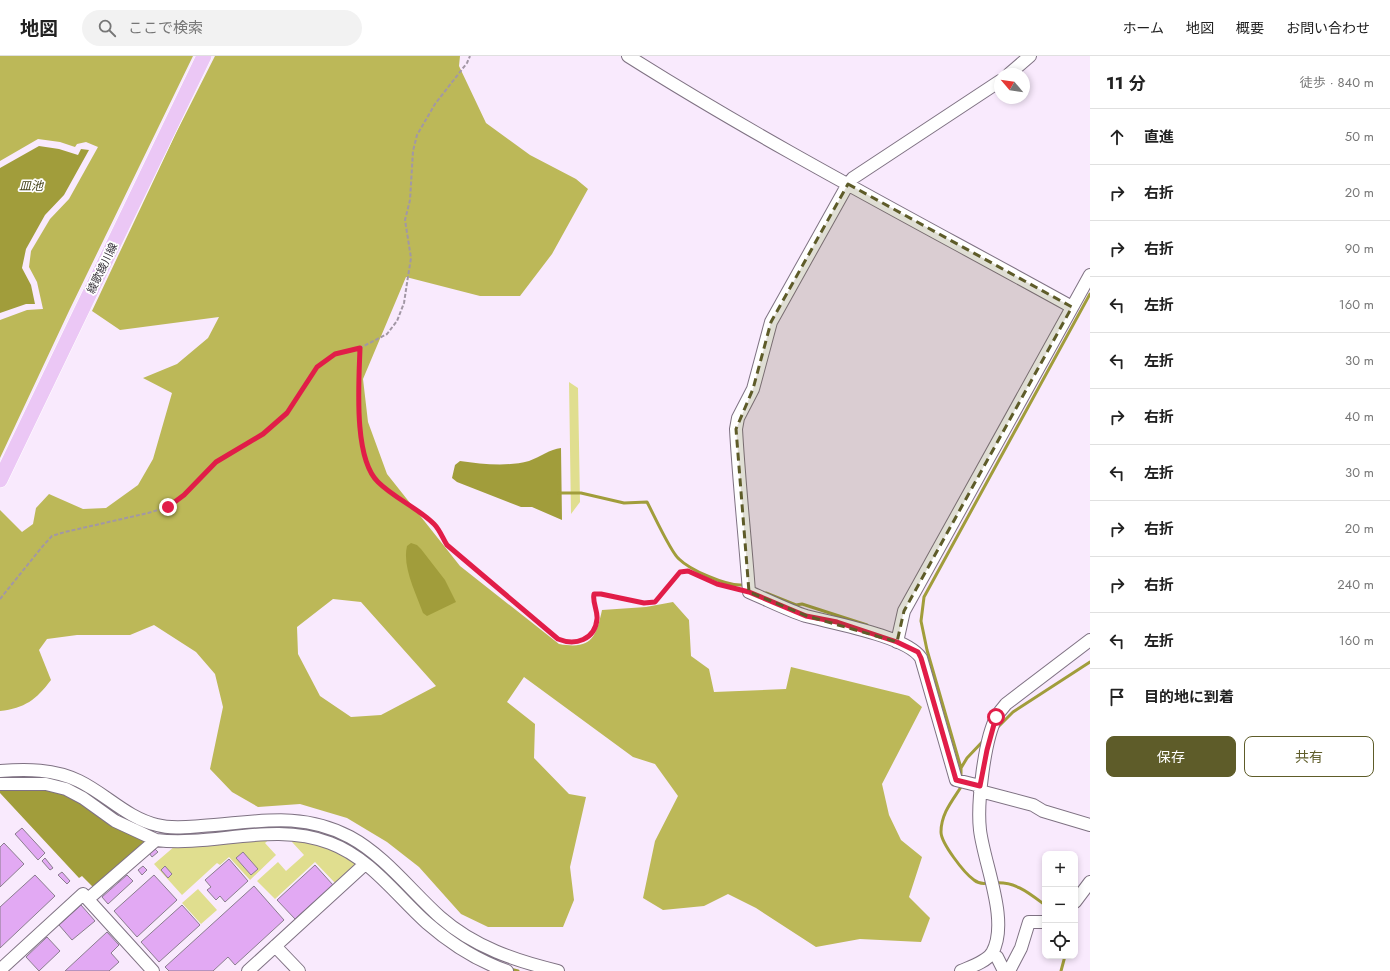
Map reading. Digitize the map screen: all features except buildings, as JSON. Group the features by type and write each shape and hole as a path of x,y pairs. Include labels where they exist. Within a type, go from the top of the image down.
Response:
{"main road":[{"name":"綾歌綾川線","path":"0,480 204,56"}],"street":[{"path":"628,56 676,86 848,184 1072,307"},
{"path":"1016,68 1030,56"},
{"path":"994,85 853,178 848,184 771,322 753,389 738,418 736,428 740,510 744,527 749,592 806,616 837,622 897,642 918,652 962,782 1033,805 1043,811 1090,825"},
{"path":"897,642 904,611 1090,275"},
{"path":"960,971 979,963 991,954 996,940 998,909 993,894 980,830 980,789 996,717 1006,704 1090,640"},
{"path":"0,771 25,770 64,774 80,781 124,812 157,825 182,828 217,826 264,819 296,820 324,826 350,837 372,851 441,918 463,935 488,948 524,962 558,971"},
{"path":"0,784 40,783 66,788 115,820 156,840 189,842 288,833 311,836 331,843 351,852 428,923 448,939 475,956 507,971"},
{"path":"88,899 156,840"},
{"path":"248,971 365,864"},
{"path":"1078,898 1090,882"},
{"path":"0,970 83,894 153,971"},
{"path":"1009,971 1021,948 1029,922 1042,922"},
{"path":"275,946 299,971"},
{"path":"991,954 997,957 1004,971"}],"path":[{"path":"0,599 52,536 168,507 184,495 216,462 263,434 287,413 317,367 335,354 360,348 387,334 397,321 404,303 411,258 405,220 410,200 414,146 424,121 435,104 467,63 470,56"},
{"path":"360,348 358,386 361,442 370,472 378,482 436,526 447,545 558,639 568,643 581,641 591,633 597,620 596,607 593,598 594,594 601,594 644,603 655,602 680,572 688,571 717,584 749,592"}],"highlighted area":[{"path":"848,184 1072,307 904,611 897,642 807,616 749,592 736,429 753,389 771,322"}],"shaded area":[{"path":"0,56 193,56 69,311 0,458 0,320 27,310 43,309 37,282 29,267 31,251 50,219 69,199 98,147 86,142 77,144 75,147 60,142 38,139 0,161"},
{"path":"215,56 460,56 459,66 486,123 530,155 576,179 588,189 552,254 520,296 480,296 406,277 363,379 368,422 387,474 460,566 559,644 579,645 586,643 591,639 597,628 602,610 646,607 673,602 689,620 691,656 709,669 714,692 786,689 791,667 909,696 922,707 882,784 889,815 901,840 922,857 909,897 930,918 921,942 860,939 816,947 756,908 728,894 704,906 663,910 643,898 655,841 678,796 655,764 633,757 524,677 507,702 535,724 534,758 569,794 586,797 570,867 574,900 563,927 488,927 461,914 419,867 387,842 347,818 300,804 258,807 232,792 210,769 223,707 215,674 196,652 154,625 130,635 77,635 47,639 39,650 51,680 35,698 29,702 16,708 0,711 0,510 22,532 33,524 36,508 49,494 83,509 106,508 138,485 153,459 172,393 143,378 177,364 208,338 219,317 120,330 92,311 176,133","holes":["333,599 361,602 436,686 381,715 351,717 320,696 298,654 297,627"]},
{"path":"569,382 578,388 580,502 571,514"},
{"path":"272,837 265,843 276,855 250,880 229,857 220,865 217,863 182,895 154,864 175,846"},
{"path":"293,838 321,844 357,863 335,883 315,862 275,899 257,881 278,862 286,871 304,855 292,842"},
{"path":"198,889 217,910 201,924 182,903"}],"water":[{"name":"皿池","path":"39,146 59,149 78,155 81,149 89,150 64,195 45,215 26,249 22,268 31,285 35,304 26,304 0,313 0,168"},
{"path":"561,448 562,520 532,507 521,507 457,482 452,478 455,465 460,461 486,464 521,463 529,461 549,451"},
{"path":"411,543 417,545 421,549 445,580 456,602 427,616 423,613 406,563 407,546"},
{"path":"0,786 18,786 66,792 148,838 94,888 82,876 79,878 0,793"}],"waterway":[{"path":"961,778 961,768 927,650 921,621 924,597 1090,294"},
{"path":"559,493 581,493 624,503 647,502 667,541 679,559 691,568 718,580 735,585 742,585"},
{"path":"766,593 796,605 802,604 867,625"},
{"path":"997,728 1013,712 1090,662"},
{"path":"961,768 967,758 984,740"},
{"path":"961,784 961,787 943,819 941,825 942,837 959,865 979,883 988,883"},
{"path":"994,883 1015,886 1027,892 1042,903"},
{"path":"1061,971 1064,959"},
{"path":"510,969 518,971"}],"route":[{"path":"168,507 184,495 216,462 263,434 287,413 317,367 335,354 360,348 358,386 361,442 370,472 378,482 436,526 447,545 558,639 568,643 581,641 591,633 597,620 596,607 593,598 594,594 597,593 644,603 655,602 680,572 688,571 717,584 749,592 806,616 837,622 897,642 918,652 956,780 980,786 987,750 996,717"}]}
